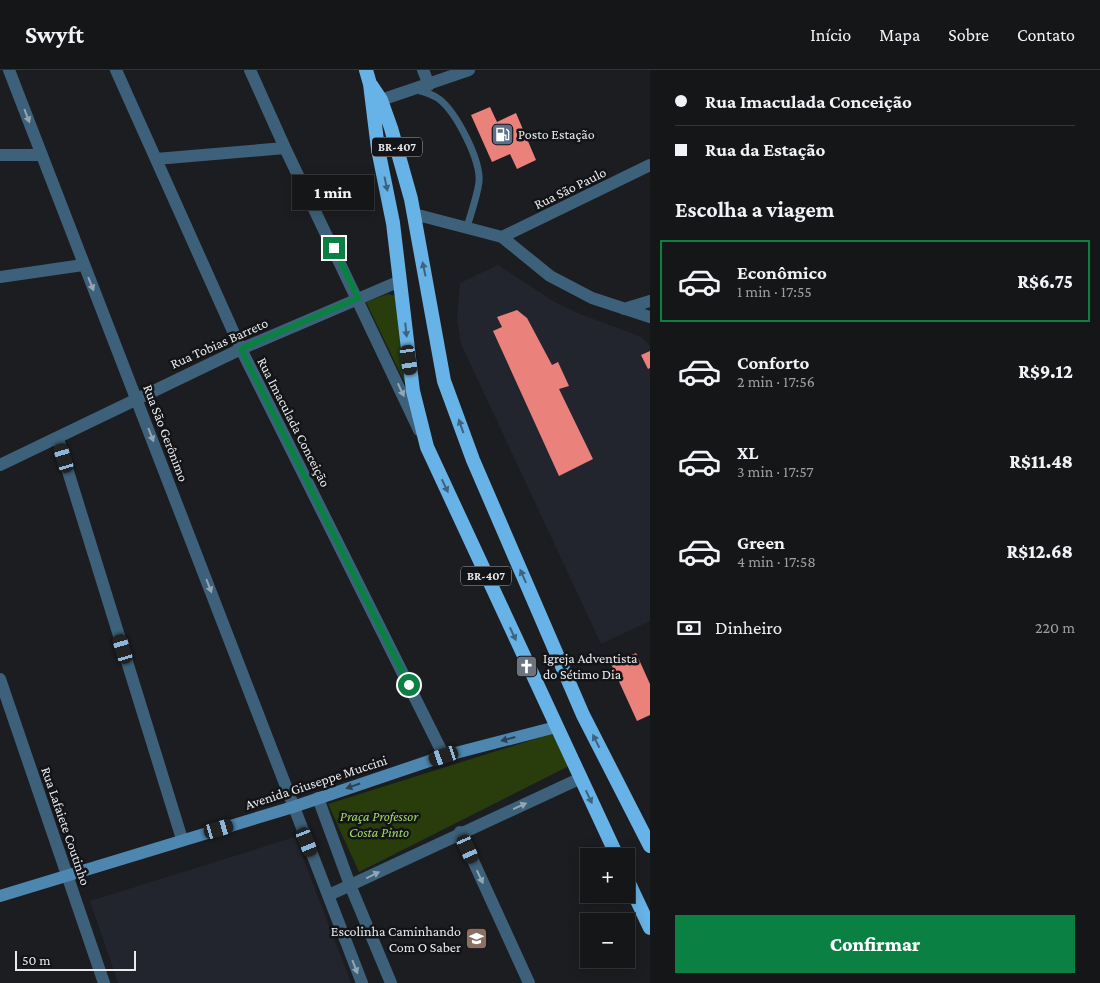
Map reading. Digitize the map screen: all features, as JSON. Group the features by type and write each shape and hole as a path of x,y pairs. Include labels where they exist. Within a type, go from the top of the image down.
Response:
{"highway":[{"name":"BR-407","path":"366,70 370,84 372,107 393,223 413,391 427,446 613,848"},
{"name":"BR-407","path":"370,84 381,100 397,150 414,214 444,381 473,460 583,715 649,842"},
{"path":"635,896 650,928"}],"main road":[{"name":"Avenida Giuseppe Muccini","path":"0,896 293,807 444,756 556,727"}],"street":[{"name":"Rua São Gerônimo","path":"9,70 362,983"},
{"name":"Rua Imaculada Conceição","path":"116,70 241,349 444,756"},
{"path":"250,70 284,148 358,298 427,446"},
{"path":"424,70 429,85"},
{"path":"381,100 469,70"},
{"path":"156,159 284,148"},
{"path":"0,156 42,154"},
{"name":"Rua São Paulo","path":"502,237 650,165"},
{"path":"414,214 502,237 550,276 592,298 650,317"},
{"path":"0,277 84,265"},
{"name":"Rua Tobias Barreto","path":"0,465 58,439 137,398 241,349 400,281"},
{"path":"622,309 650,301"},
{"path":"58,439 182,840"},
{"name":"Rua Lafaiete Coutinho","path":"0,679 104,983"},
{"path":"328,895 460,832 581,778"},
{"path":"318,798 350,885 391,983"},
{"path":"460,832 529,983"}],"lane":[{"path":"413,89 428,92 440,100 464,133 477,162 479,181 467,227"}],"shaded area":[{"path":"498,265 553,301 580,314 642,337 650,346 650,621 601,644 461,344 457,319 460,283"},
{"path":"295,837 351,983 118,983 90,901"}],"green space":[{"path":"388,294 396,296 405,383 366,302"},
{"name":"Praça Professor Costa Pinto","path":"554,733 571,765 359,872 328,804"}],"building":[{"name":"Posto Estação","path":"490,107 497,122 516,113 536,160 517,169 510,154 492,162 471,115"},
{"path":"517,310 527,318 552,365 558,362 569,386 559,389 593,459 559,476 493,331 502,327 497,317"},
{"path":"650,351 650,368 648,369 641,355"},
{"path":"636,653 650,684 650,715 637,721 611,664"}],"place":[{"name":"Posto Estação","path":"502,134"},
{"name":"Igreja Adventista do Sétimo Dia","path":"527,666"},
{"name":"Escolinha Caminhando Com O Saber","path":"477,939"}],"route":[{"path":"334,248 358,298 241,349 409,685"}]}
